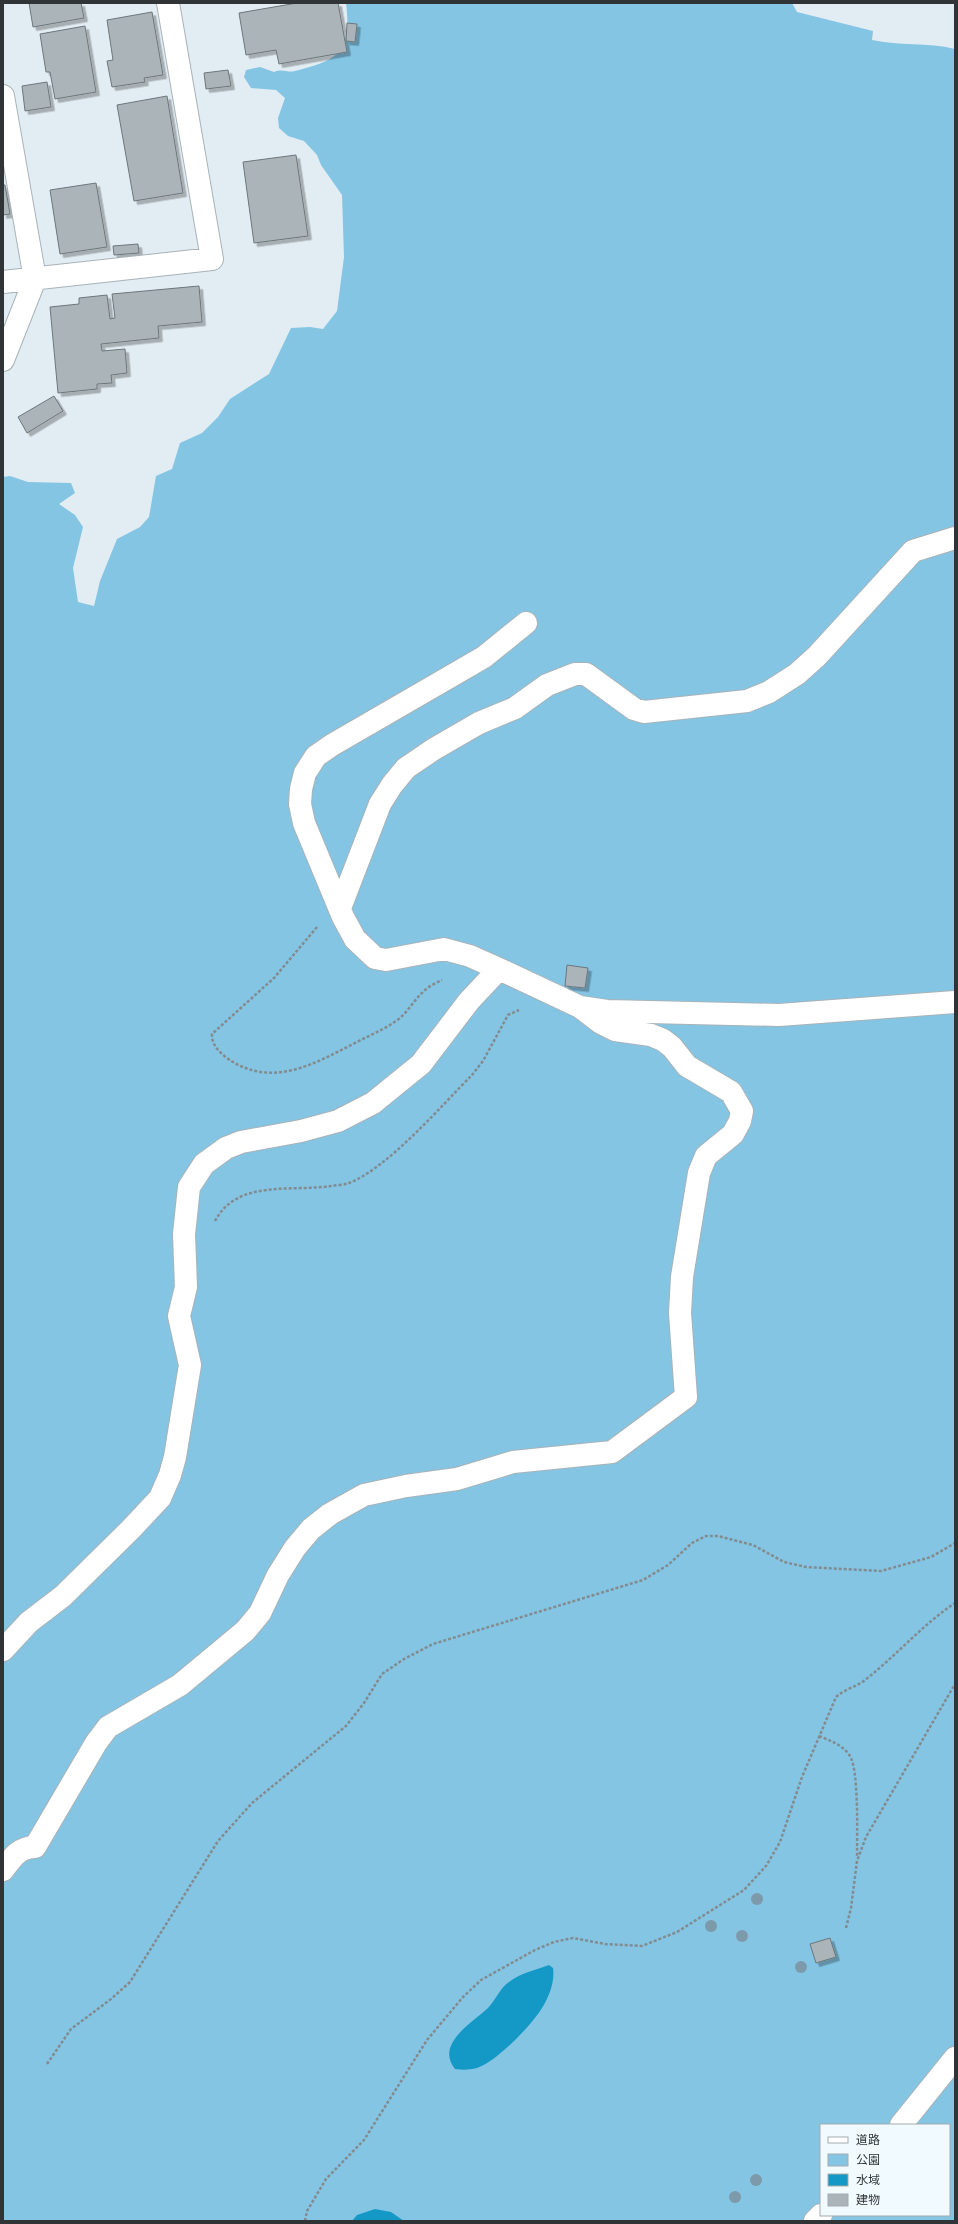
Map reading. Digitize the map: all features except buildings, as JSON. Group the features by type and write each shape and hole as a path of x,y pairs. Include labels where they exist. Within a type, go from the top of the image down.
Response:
{"street":[{"path":"3,282 212,259 168,3"},
{"path":"3,96 35,279 3,360"},
{"path":"338,905 380,804 392,785 406,768 434,749 479,723 515,708 547,685 575,674 586,674 634,709 644,712 747,701 769,692 797,674 817,656 913,551 955,538"},
{"path":"3,1870 13,1856 26,1847 35,1847 96,1743 108,1727 180,1685 245,1631 260,1613 278,1576 295,1548 311,1529 330,1514 364,1496 406,1486 456,1479 513,1462 612,1452 686,1397 680,1313 682,1277 699,1173 706,1156 733,1134 740,1121 742,1111 730,1092 687,1066 672,1047 663,1040 651,1035 615,1030 601,1023 580,1007 470,956 444,948 386,960 375,958 355,939 338,905 304,823 300,804 300,789 305,773 316,756 332,744 484,657 526,623"},
{"path":"3,1650 29,1622 63,1596 130,1530 160,1498 170,1475 175,1457 190,1365 179,1316 186,1286 184,1234 189,1186 204,1164 226,1148 241,1142 301,1131 338,1121 373,1103 421,1064 469,1001 499,969"},
{"path":"580,1007 607,1011 779,1015 955,1002"},
{"path":"902,2124 955,2058"}],"path":[{"path":"338,905 274,978 212,1034 212,1041 222,1055 242,1067 262,1073 276,1074 307,1067 384,1029 400,1018 424,991 441,980 448,978"},
{"path":"214,1224 230,1201 255,1191 348,1184 370,1171 391,1156 472,1075 483,1062 508,1016 518,1010 523,1010"},
{"path":"47,2064 71,2029 111,1999 130,1982 218,1841 252,1803 346,1726 364,1703 382,1674 404,1659 433,1644 642,1580 668,1564 692,1543 706,1536 718,1536 753,1545 784,1562 806,1567 881,1570 931,1557 955,1543"},
{"path":"305,2221 307,2211 326,2179 364,2140 427,2040 463,1997 481,1980 535,1950 554,1942 573,1938 605,1944 642,1946 677,1932 744,1890 766,1866 780,1842 802,1777 836,1698 843,1691 865,1680 940,1613 955,1603"},
{"path":"857,1861 866,1837 955,1684"},
{"path":"820,1736 838,1744 851,1756 856,1792 857,1861 851,1908 846,1928"}],"green space":[{"path":"346,3 792,3 797,12 873,31 872,40 893,43 934,45 955,49 955,2221 3,2221 3,477 10,476 28,482 71,483 75,493 59,504 75,515 83,527 73,568 78,602 94,606 100,581 117,539 140,527 149,517 156,476 172,469 180,443 202,433 218,417 230,399 269,374 291,328 310,327 323,329 337,311 344,257 342,195 321,165 317,155 304,141 288,136 279,128 278,118 285,98 276,90 251,88 244,77 246,70 260,67 274,72 280,70 292,71 322,63 332,58 339,51 344,43 347,33"}],"water":[{"path":"549,1965 553,1968 553,1973 549,1994 545,2004 537,2016 522,2033 494,2059 485,2064 471,2069 455,2069 450,2060 449,2051 452,2043 465,2027 488,2008 503,1988 513,1979"},
{"path":"375,2209 391,2212 404,2221 352,2221 357,2215"}]}
